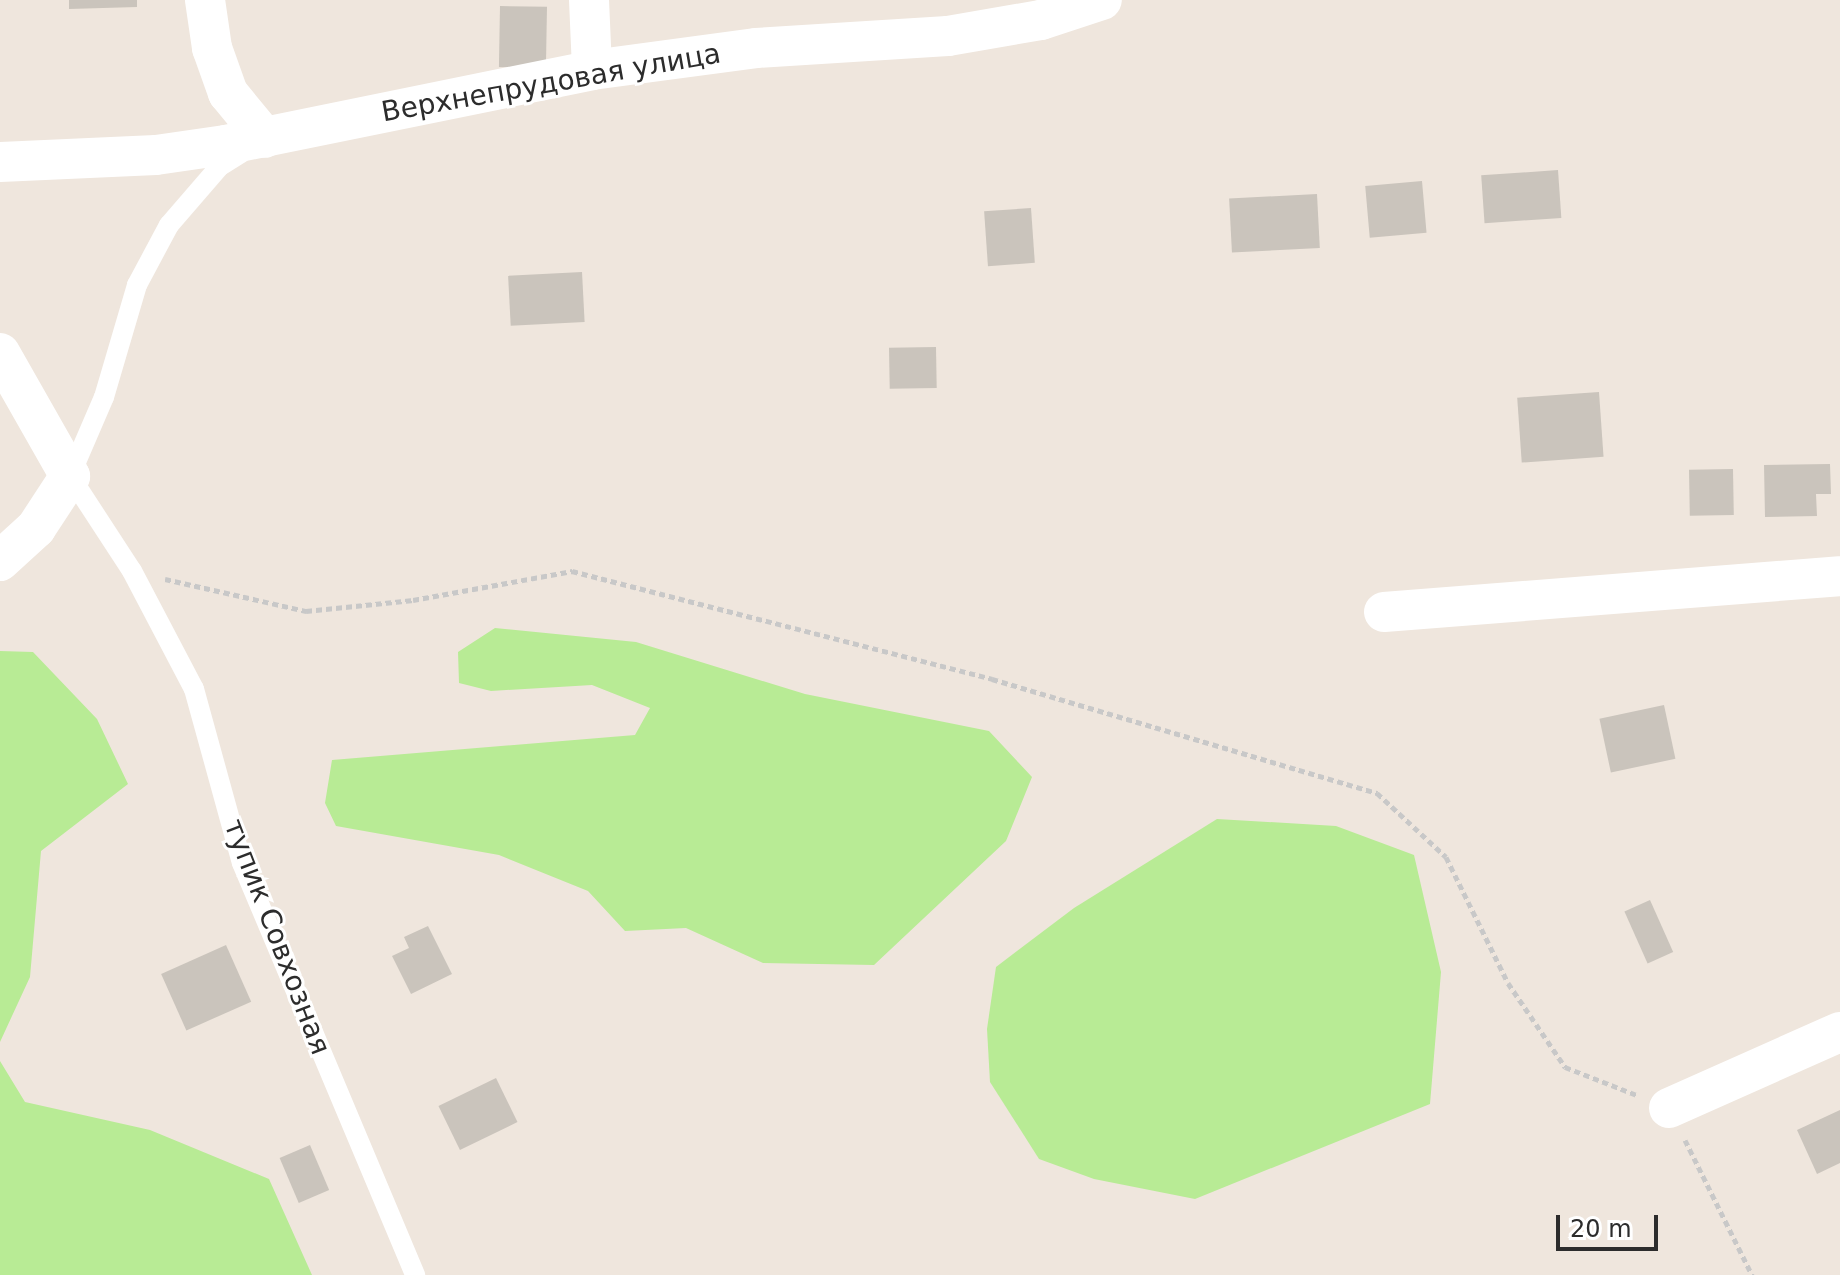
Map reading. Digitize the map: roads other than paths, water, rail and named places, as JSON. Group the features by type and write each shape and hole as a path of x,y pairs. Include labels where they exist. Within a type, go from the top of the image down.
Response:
{"street":[{"path":"205,0 212,48 228,93 265,138"},
{"path":"589,0 592,70"},
{"name":"Верхнепрудовая улица","path":"0,162 156,155 265,138 592,70 756,48 948,36 1041,20 1102,0"},
{"path":"0,353 70,476 36,528 0,561"},
{"path":"1384,612 1840,576"},
{"path":"1669,1108 1840,1032"}],"lane":[{"path":"70,476 104,397 137,285 169,225 220,166 265,138"},
{"name":"тупик Совхозная","path":"70,476 132,571 194,689 242,863 415,1275"}]}
